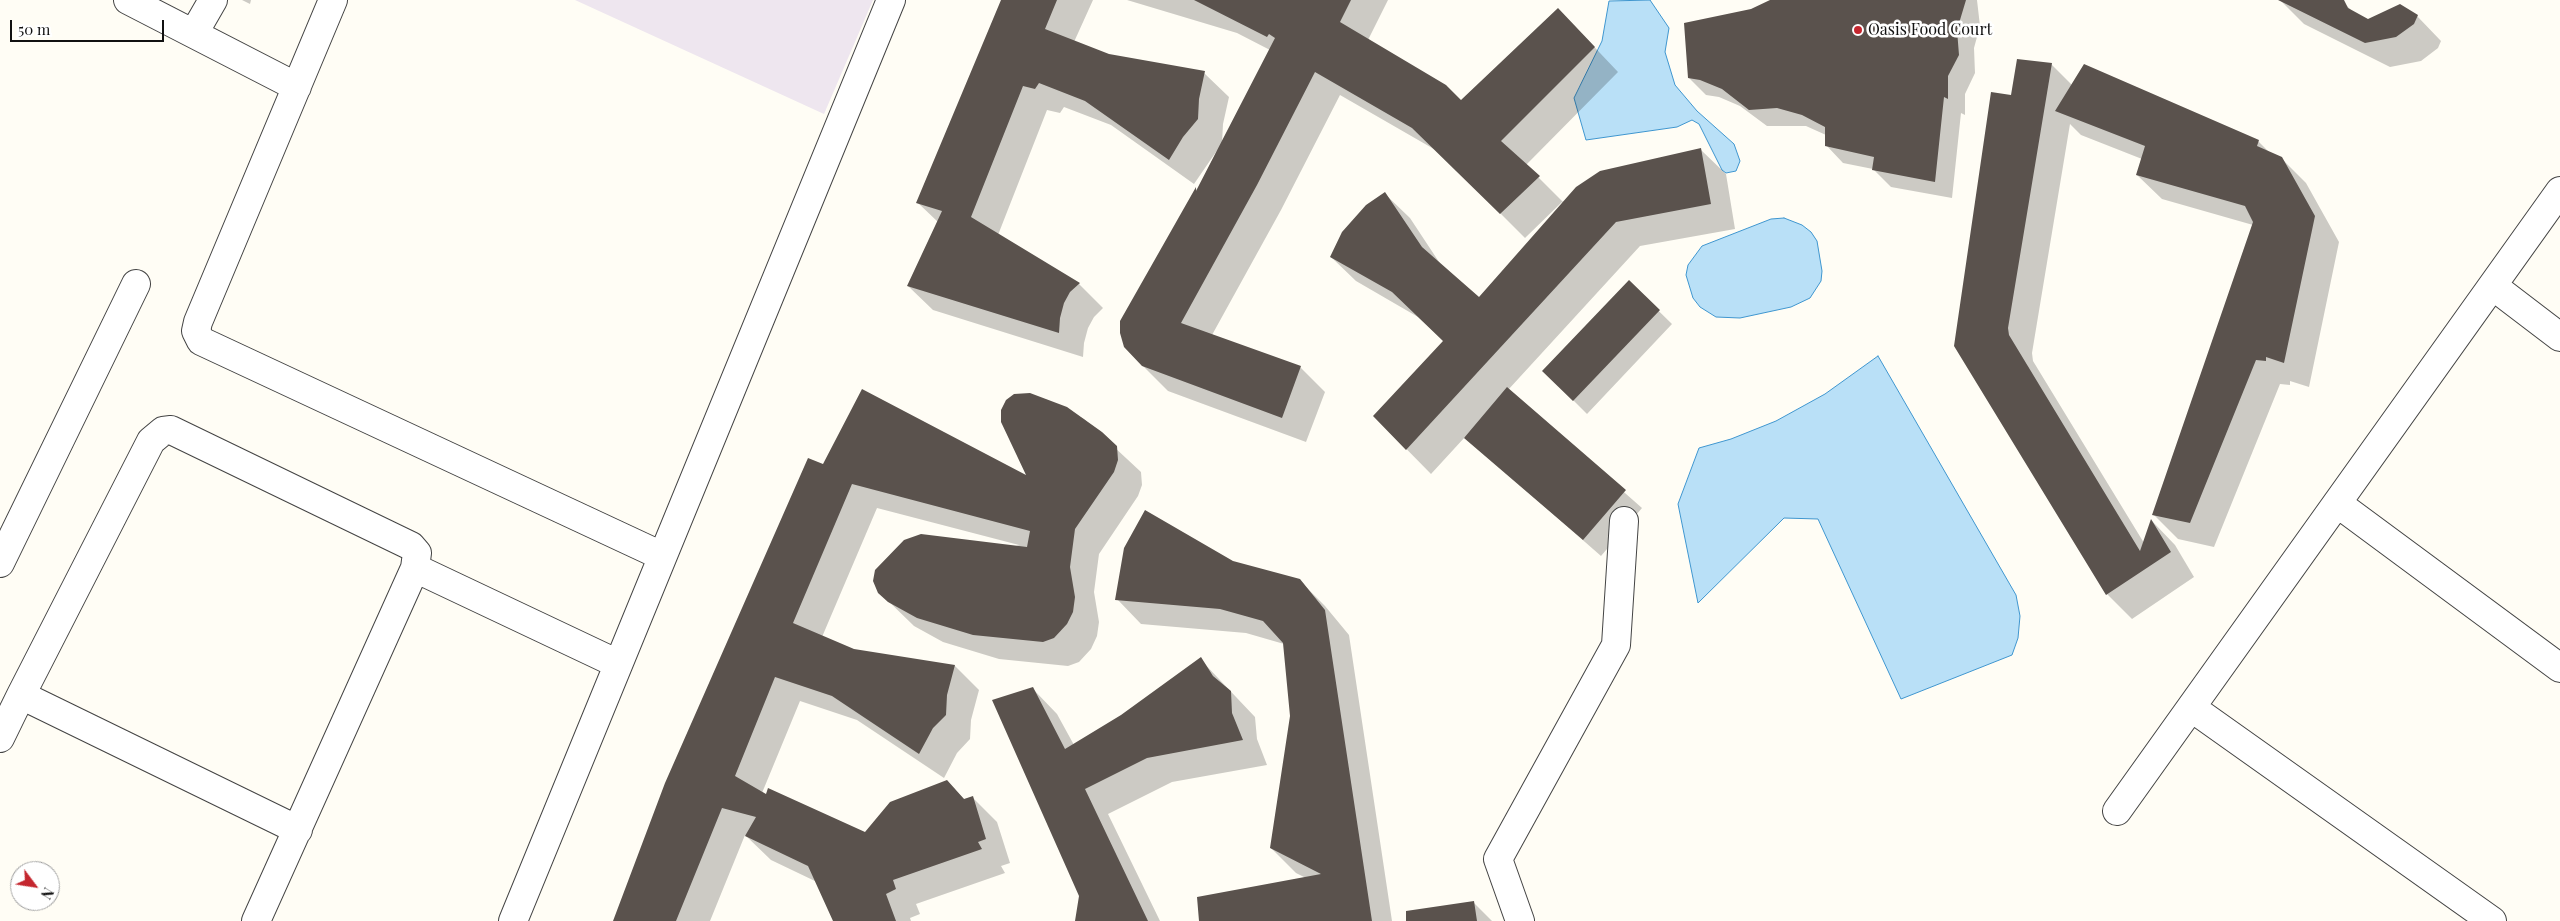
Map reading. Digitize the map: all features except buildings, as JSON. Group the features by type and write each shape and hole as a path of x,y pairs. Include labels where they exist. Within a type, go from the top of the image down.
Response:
{"street":[{"path":"128,0 297,87"},
{"path":"194,33 213,0"},
{"path":"333,0 198,322 196,331 201,341 662,556"},
{"path":"513,921 891,0"},
{"path":"2117,811 2560,191"},
{"path":"0,563 136,284"},
{"path":"2493,286 2560,337"},
{"path":"0,738 152,440 163,431 171,430 411,546 417,552 415,568 256,921"},
{"path":"2337,503 2560,668"},
{"path":"1520,921 1498,859 1616,645 1624,521"},
{"path":"415,568 618,664"},
{"path":"21,695 298,830"},
{"path":"2192,708 2492,921"}],"shaded area":[{"path":"575,0 873,0 824,114"}],"water":[{"path":"1650,0 1669,28 1665,52 1675,85 1697,111 1734,144 1740,161 1736,171 1726,173 1722,170 1699,124 1692,120 1677,127 1586,140 1574,98 1602,41 1609,1"},
{"path":"1784,218 1802,225 1811,232 1817,241 1822,271 1821,281 1810,298 1791,307 1740,318 1716,317 1700,307 1693,298 1686,275 1688,265 1702,246 1771,219"},
{"path":"1878,356 2016,595 2020,616 2018,638 2012,655 1901,699 1818,519 1784,518 1698,603 1678,504 1699,448 1731,439 1776,421 1825,394"}],"place":[{"name":"Oasis Food Court","path":"1858,30"}]}
